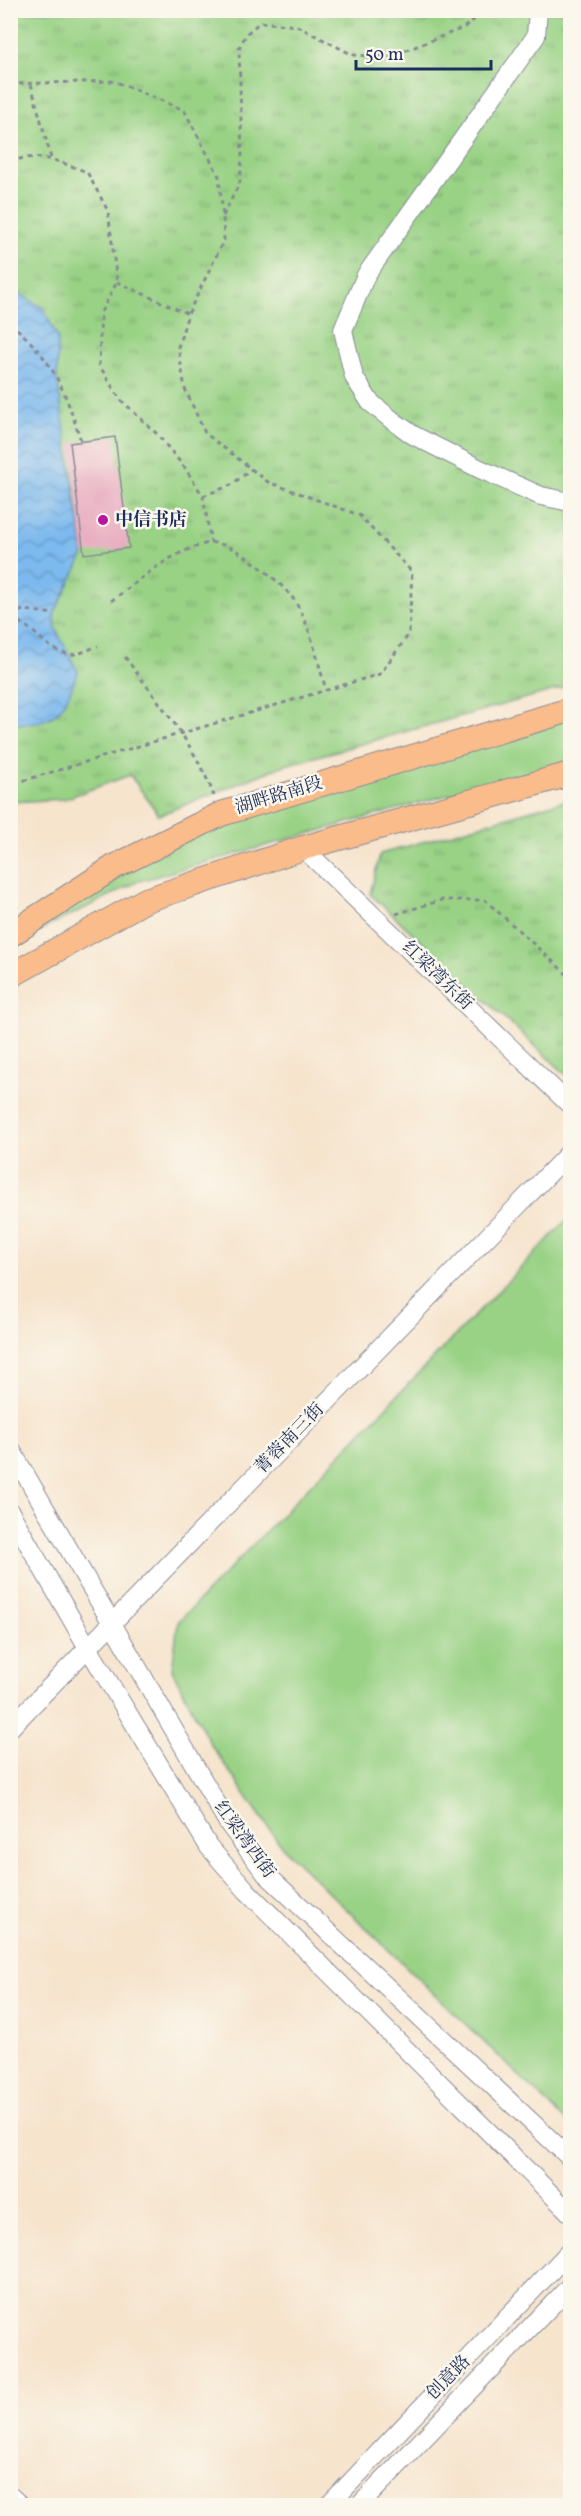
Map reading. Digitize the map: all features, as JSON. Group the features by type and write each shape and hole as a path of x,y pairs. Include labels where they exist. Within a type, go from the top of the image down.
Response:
{"main road":[{"name":"湖畔路南段","path":"10,935 114,867 221,814 570,710"},
{"path":"10,976 146,900 303,848 570,774"}],"street":[{"path":"538,10 536,36 366,275 343,330 354,377 370,402 392,420 413,435 480,469 541,496 570,502"},
{"name":"红梁湾东街","path":"303,848 570,1105"},
{"name":"菁蓉南三街","path":"10,1728 111,1621 570,1152"},
{"name":"红梁湾西街","path":"10,1448 228,1823 266,1874 570,2158"},
{"name":"红梁湾西街","path":"10,1512 87,1646 209,1847 247,1891 570,2213"},
{"name":"创意路","path":"328,2505 570,2251"},
{"name":"创意路","path":"358,2505 570,2286"},
{"path":"10,2496 21,2505"}],"path":[{"path":"222,217 240,182 242,156 238,49 246,34 260,22 297,26 353,55 389,57 463,28 487,10"},
{"path":"10,84 114,81 184,110 219,176 224,240 188,314 178,347 185,389 205,434 268,482 359,515 412,572 409,634 380,674 22,781 10,779"},
{"path":"31,84 51,158"},
{"path":"10,162 27,156 51,158 87,172 108,211 117,282 101,312 99,364 120,399 157,434 186,468 203,496 211,543"},
{"path":"117,282 188,314"},
{"path":"10,323 49,362 65,392 81,441"},
{"path":"203,496 231,485 252,469"},
{"path":"111,601 168,557 211,543 241,552 292,596 306,627 326,690"},
{"path":"10,613 25,610 54,614"},
{"path":"10,619 21,620 53,648 74,655 98,646"},
{"path":"125,657 181,734 205,772 221,814"},
{"path":"377,919 442,900 485,900 570,977"}],"green space":[{"path":"10,11 570,11 570,686 282,766 159,815 130,775 64,799 11,802"},
{"path":"570,717 570,761 139,881 37,932 11,950 11,943 118,874 215,826"},
{"path":"570,799 570,1078 370,894 380,854"},
{"path":"570,1217 570,2125 282,1847 211,1745 172,1670 178,1622"}],"water":[{"path":"11,289 43,308 58,339 57,379 84,554 54,614 56,629 78,672 72,686 62,706 48,718 39,722 11,724"}],"building":[{"name":"中信书店","path":"115,437 129,548 84,554 70,443"}],"place":[{"name":"中信书店","path":"103,520"}]}
